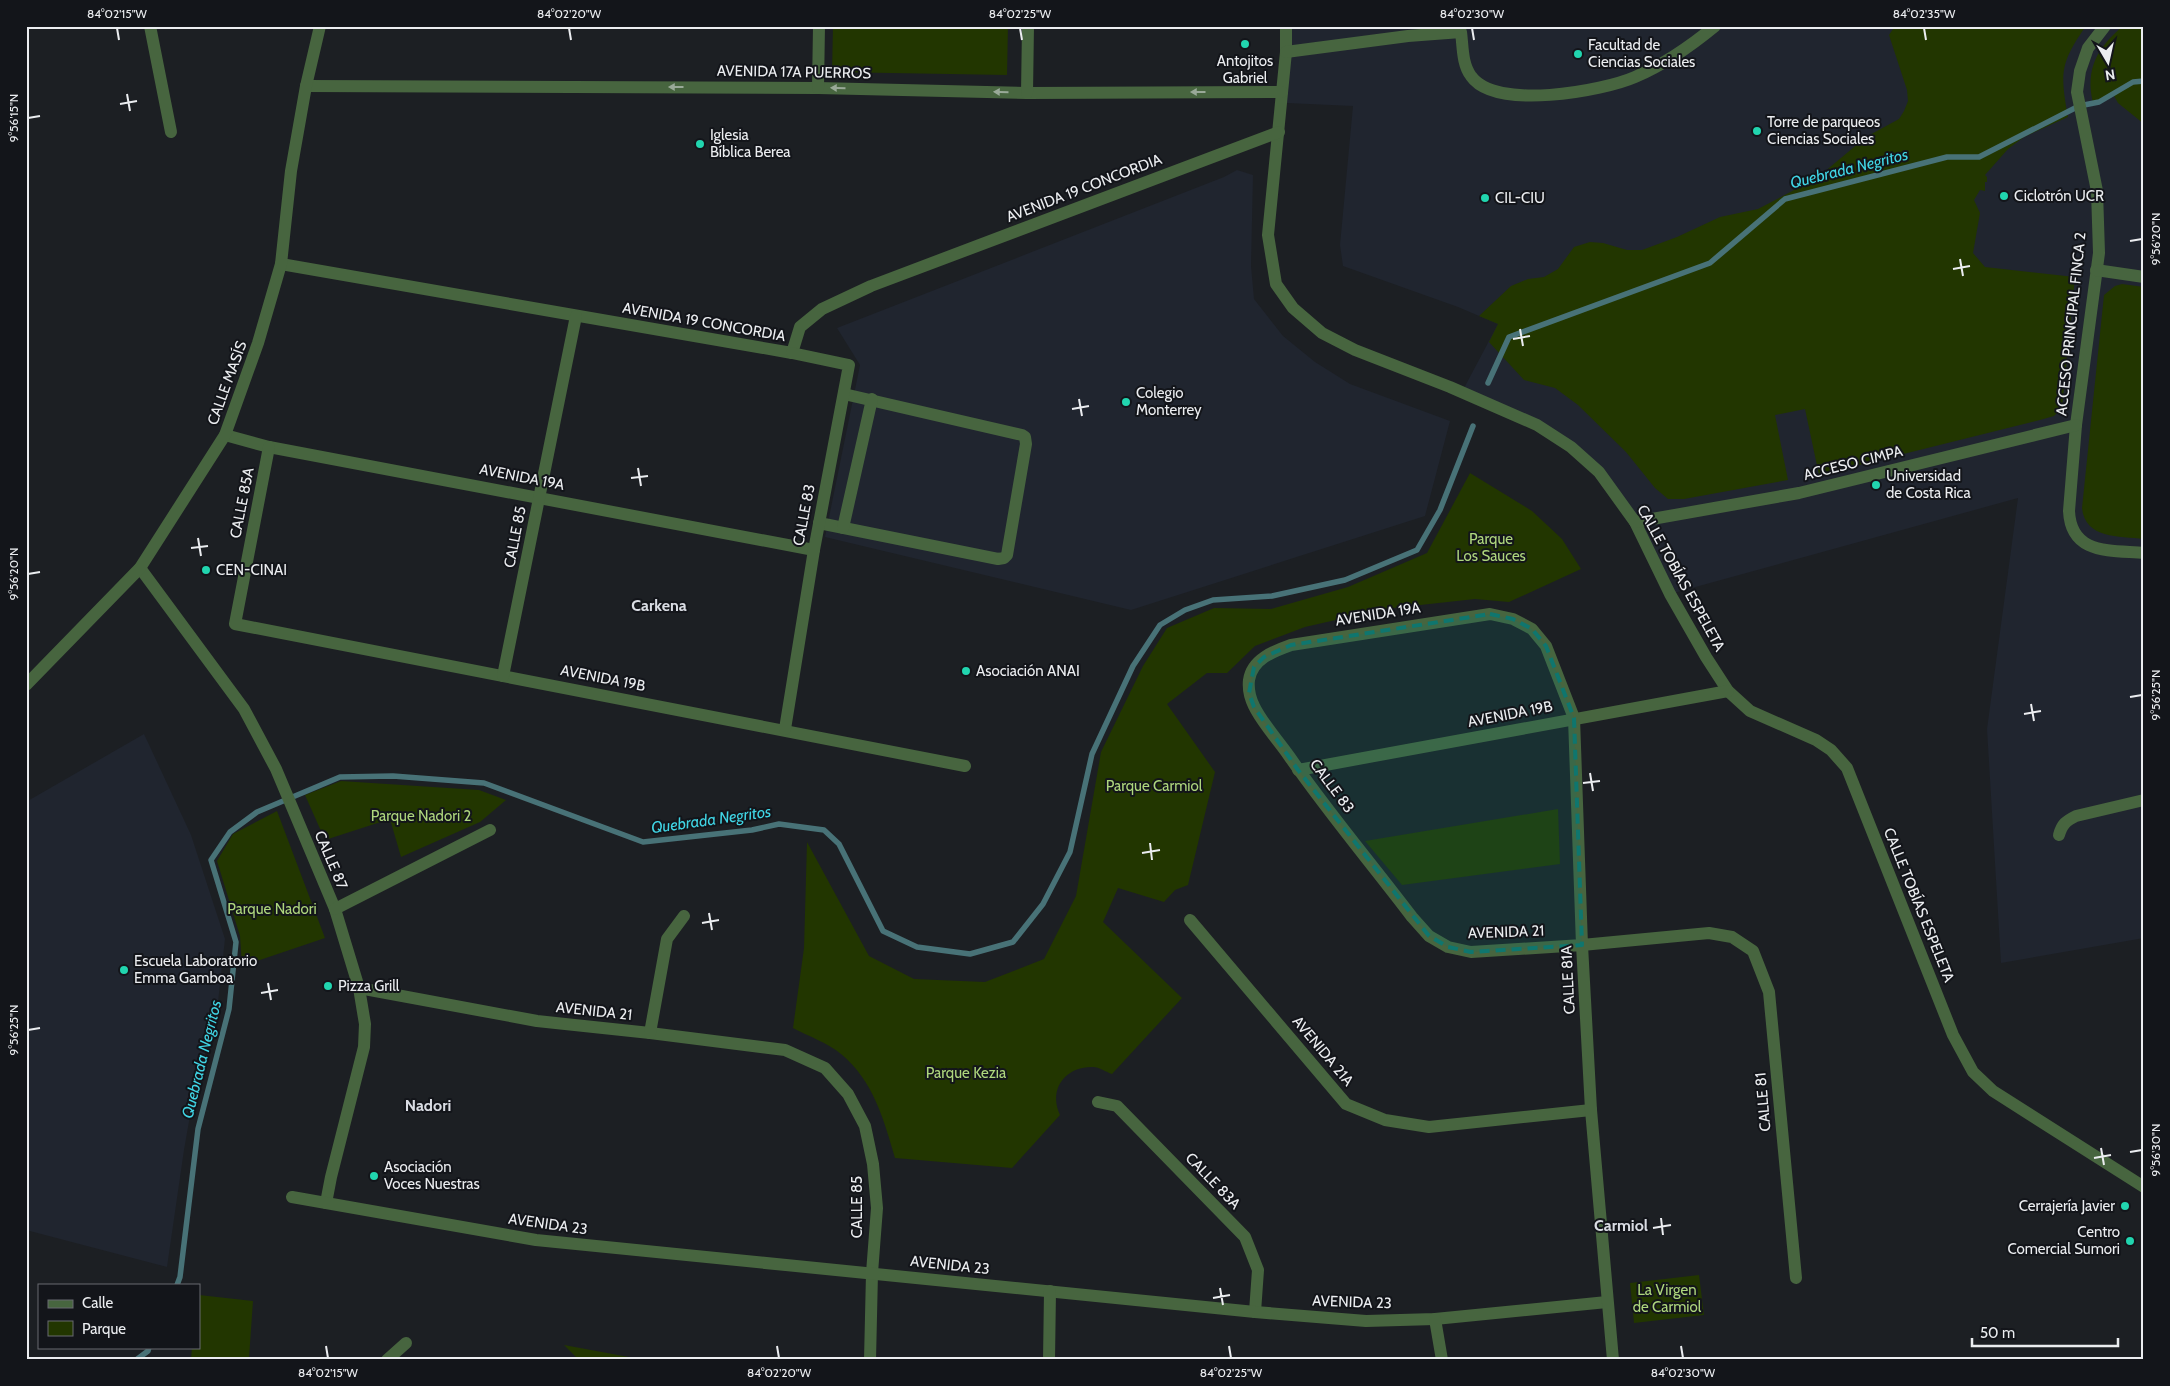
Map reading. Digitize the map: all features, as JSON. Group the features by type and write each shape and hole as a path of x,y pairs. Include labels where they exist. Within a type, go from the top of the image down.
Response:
{"street":[{"path":"150,26 170,132"},
{"name":"CALLE MASÍS","path":"26,685 140,568 225,435 258,343 280,264 291,171 306,86 320,26"},
{"path":"818,88 819,26"},
{"path":"1027,93 1028,26"},
{"name":"CALLE TOBÍAS ESPELETA","path":"1286,26 1286,52 1268,235 1276,284 1293,308 1322,333 1355,350 1450,387 1538,426 1571,447 1600,472 1635,522 1670,594 1728,691 1750,711 1816,740 1831,750 1847,768 1953,1035 1973,1072 1993,1090 2144,1187"},
{"path":"1286,52 1460,29 1464,61 1472,78 1481,85 1495,91 1515,95 1539,96 1606,86 1633,78 1653,68 1716,26"},
{"name":"ACCESO PRINCIPAL FINCA 2","path":"2106,26 2088,48 2080,71 2077,92 2097,191 2098,253 2076,425 2069,511 2073,534 2084,543 2096,548 2144,553"},
{"name":"AVENIDA 17A PUERROS","path":"306,86 818,88 1027,93 1282,92"},
{"name":"AVENIDA 19 CONCORDIA","path":"280,264 792,353 800,327 822,309 871,286 1279,132"},
{"path":"2096,270 2144,277"},
{"name":"CALLE 85","path":"504,676 576,316"},
{"name":"CALLE 83","path":"785,729 814,550 850,365 792,353"},
{"path":"819,523 998,559 1004,558 1007,555 1026,444 1025,437 872,399 844,394"},
{"path":"844,528 872,399"},
{"name":"ACCESO CIMPA","path":"1635,522 1799,493 2076,425"},
{"name":"AVENIDA 19A","path":"225,435 270,446 814,550"},
{"name":"CALLE 85A","path":"235,624 270,446"},
{"name":"CALLE 87","path":"140,568 244,709 276,769 335,909 359,988 364,1024 364,1047 331,1176 326,1203"},
{"name":"AVENIDA 19A","path":"1254,667 1264,657 1290,645 1466,616 1490,614 1513,619"},
{"name":"CALLE 81A","path":"1513,619 1532,630 1546,646 1574,718 1582,945 1591,1110 1613,1360"},
{"name":"AVENIDA 19B","path":"235,624 785,729 965,766"},
{"name":"CALLE 83","path":"1254,667 1249,678 1249,693 1254,707 1298,770 1412,917"},
{"name":"AVENIDA 19B","path":"1298,770 1728,691"},
{"path":"2059,835 2062,826 2067,820 2076,816 2144,800"},
{"path":"335,909 490,830"},
{"path":"650,1033 666,939 684,916"},
{"name":"AVENIDA 21","path":"1412,917 1429,936 1448,947 1471,952 1582,945 1709,933 1732,937"},
{"name":"AVENIDA 21A","path":"1190,920 1346,1104 1385,1120 1429,1127 1591,1110"},
{"name":"CALLE 81","path":"1732,937 1752,951 1769,992 1796,1278"},
{"name":"AVENIDA 21","path":"359,988 537,1021 785,1050 825,1068"},
{"name":"CALLE 85","path":"825,1068 848,1094 865,1126 873,1164 877,1208 872,1273 870,1360"},
{"name":"CALLE 83A","path":"1098,1102 1118,1106 1246,1237 1258,1270 1256,1312"},
{"name":"AVENIDA 23","path":"292,1197 536,1240 1256,1312 1366,1321 1435,1319 1607,1302"},
{"path":"1049,1360 1050,1291"},
{"path":"1435,1319 1442,1360"},
{"path":"387,1360 406,1343"}],"highlighted area":[{"path":"1490,614 1513,619 1532,629 1546,646 1574,718 1582,945 1471,952 1448,947 1429,936 1298,770 1254,707 1249,693 1254,667 1264,657 1291,645"}],"shaded area":[{"name":"Universidad de Costa Rica","path":"1286,26 2144,26 2144,938 2001,963 1987,729 2018,498 1670,594 1599,472 1537,425 1463,390 1498,324 1458,307 1343,266 1340,245 1353,106 1287,103"},
{"name":"Colegio Monterrey","path":"1237,170 1253,175 1251,266 1254,299 1283,336 1315,362 1350,384 1450,421 1425,516 1131,610 825,537 860,365 837,328 1224,177"},
{"name":"Escuela Laboratorio Emma Gamboa","path":"144,734 191,835 225,939 218,1002 191,1110 167,1267 26,1230 26,802"}],"green space":[{"path":"833,26 1008,26 1007,75 832,72"},
{"path":"1895,26 2086,26 2071,50 2064,69 2063,79 2068,117 2024,137 2008,149 1985,175 1987,182 1985,182 1985,191 1980,190 1974,200 1980,213 1973,253 1985,267 2075,277 2062,408 2054,416 2040,420 1819,475 1805,409 1775,415 1788,480 1684,499 1668,499 1655,488 1626,452 1578,405 1555,388 1524,380 1489,342 1498,324 1479,316 1511,286 1528,279 1544,277 1558,269 1574,247 1590,242 1603,243 1627,250 1642,250 1677,237 1720,217 1758,209 1817,178 1866,137 1899,119 1904,111 1908,101 1907,90 1889,35"},
{"path":"2123,26 2144,26 2144,124 2118,103 2113,94 2099,102 2093,103 2091,80 2095,60 2106,43"},
{"path":"2122,284 2144,287 2144,539 2114,536 2096,531 2089,526 2084,518 2082,508 2104,295 2115,286"},
{"path":"1470,473 1532,511 1562,539 1581,569 1509,602 1475,599 1384,609 1305,627 1255,646 1227,673 1207,673 1167,704 1215,772 1188,885 1175,890 1164,902 1118,888 1103,922 1182,998 1112,1074 1093,1067 1083,1068 1067,1075 1058,1089 1056,1097 1060,1115 1012,1168 895,1158 882,1115 869,1088 852,1064 836,1050 793,1028 804,948 807,842 869,956 914,979 985,982 1044,959 1076,896 1101,752 1143,666 1167,628 1214,608 1271,609 1348,587 1427,553"},
{"name":"Parque Nadori 2","path":"341,781 479,790 506,800 480,822 401,857 390,819 325,840 305,795"},
{"path":"1558,809 1560,864 1402,885 1365,841"},
{"name":"Parque Nadori","path":"277,811 325,938 242,966 240,936 217,861 233,834"},
{"name":"La Virgen de Carmiol","path":"1699,1275 1704,1315 1634,1323 1630,1283"},
{"path":"200,1295 253,1301 249,1358 191,1360 192,1348 200,1348"},
{"path":"564,1345 645,1360 579,1360"}],"waterway":[{"name":"Quebrada Negritos","path":"1488,383 1509,337 1710,263 1785,199 1947,157 1979,157 2079,106 2099,102 2133,82 2144,81"},
{"name":"Quebrada Negritos","path":"177,1284 180,1277 198,1129 229,1009 236,942 211,860 230,832 257,812 340,777 393,776 484,783 643,842 752,830 779,824 824,830 839,844 883,931 917,947 970,954 1013,942 1043,904 1070,852 1092,754 1133,666 1160,625 1185,610 1213,600 1272,596 1345,580 1417,550 1440,510 1473,426"},
{"name":"Quebrada Negritos","path":"136,1360 148,1351 149,1348"}],"place":[{"name":"Antojitos Gabriel","path":"1245,44"},
{"name":"Facultad de Ciencias Sociales","path":"1578,54"},
{"name":"Torre de parqueos Ciencias Sociales","path":"1757,131"},
{"name":"Iglesia Bíblica Berea","path":"700,144"},
{"name":"Ciclotrón UCR","path":"2004,196"},
{"name":"CIL-CIU","path":"1485,198"},
{"name":"Colegio Monterrey","path":"1126,402"},
{"name":"Universidad de Costa Rica","path":"1876,485"},
{"name":"CEN-CINAI","path":"206,570"},
{"name":"Asociación ANAI","path":"966,671"},
{"name":"Escuela Laboratorio Emma Gamboa","path":"124,970"},
{"name":"Pizza Grill","path":"328,986"},
{"name":"Asociación Voces Nuestras","path":"374,1176"},
{"name":"Cerrajería Javier","path":"2125,1206"},
{"name":"Centro Comercial Sumori","path":"2130,1241"}],"district":[{"name":"Carkena","path":"659,605"},
{"name":"Nadori","path":"428,1105"},
{"name":"Carmiol","path":"1621,1225"}],"park label":[{"name":"Parque Los Sauces","path":"1491,548"},
{"name":"Parque Carmiol","path":"1154,786"},
{"name":"Parque Kezia","path":"966,1073"}]}
